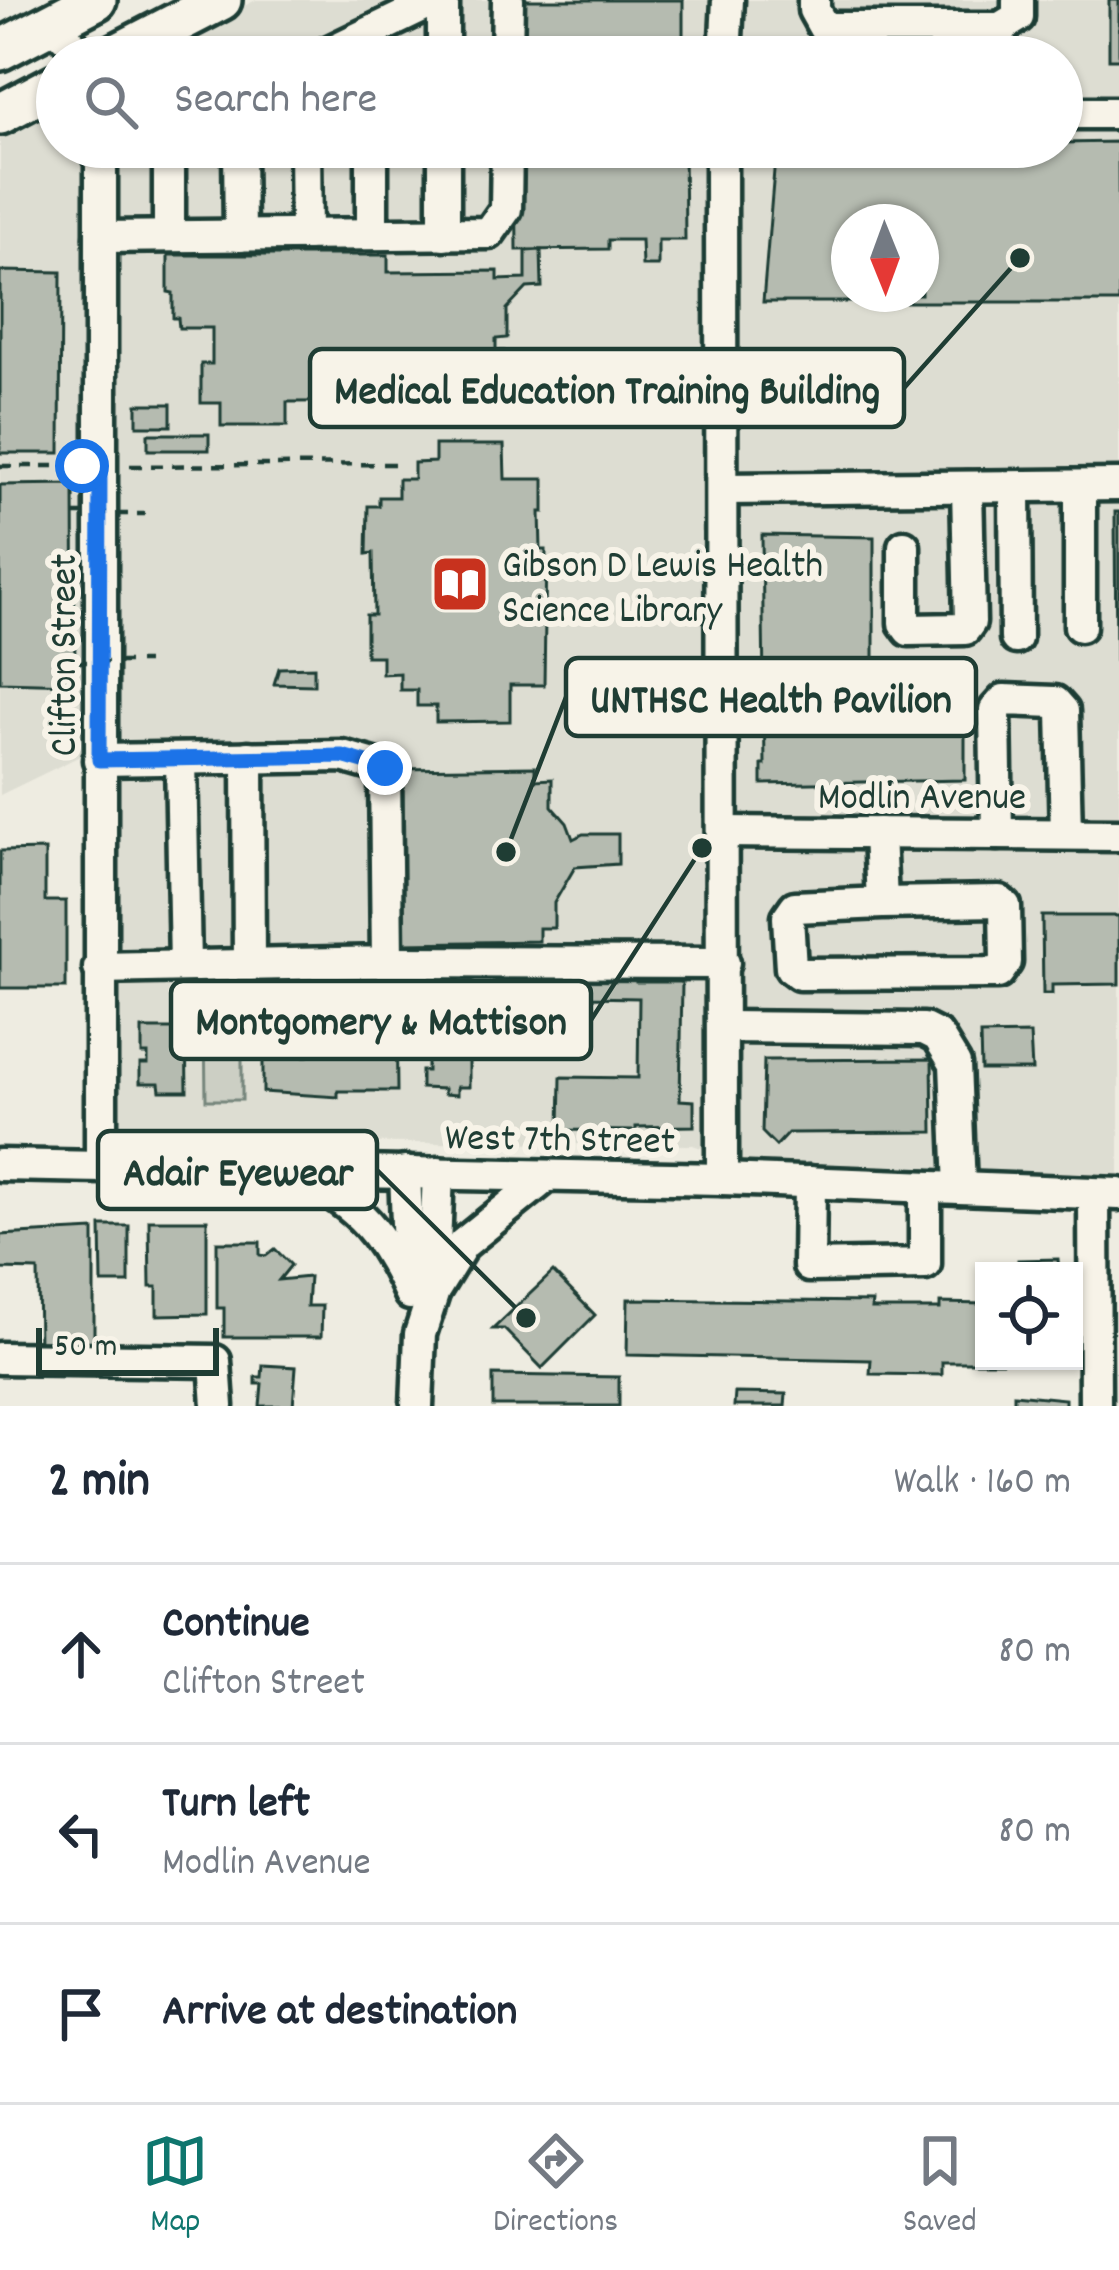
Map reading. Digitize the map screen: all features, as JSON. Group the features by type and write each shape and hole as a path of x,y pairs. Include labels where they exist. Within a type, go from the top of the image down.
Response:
{"main road":[{"path":"0,50 96,0"},
{"path":"152,36 221,0"},
{"path":"0,114 36,95"}],"street":[{"path":"386,36 440,0"},
{"path":"440,0 442,36"},
{"path":"508,0 508,36"},
{"path":"726,36 728,0"},
{"path":"814,0 824,28 924,36"},
{"path":"1004,36 1018,17 1018,0"},
{"path":"53,22 65,36"},
{"path":"1083,113 1119,112"},
{"name":"Clifton Street","path":"101,168 101,1164"},
{"path":"169,168 169,236"},
{"path":"239,168 240,236"},
{"path":"304,168 306,235"},
{"path":"372,168 372,234"},
{"path":"444,168 444,234"},
{"path":"101,237 489,233 506,209 507,168"},
{"path":"722,168 722,1179"},
{"path":"722,489 1119,485"},
{"path":"1080,486 1080,626"},
{"path":"1015,487 1016,638"},
{"path":"904,546 904,623 909,629 965,629 970,622 967,488"},
{"path":"997,834 995,710 1004,700 1055,702 1063,711 1066,834"},
{"path":"99,760 342,756 385,768 387,962"},
{"path":"248,758 249,965"},
{"path":"181,759 185,966"},
{"name":"Modlin Avenue","path":"724,832 1119,835"},
{"path":"879,833 881,903"},
{"path":"999,901 1005,906 1006,962 998,973 799,974 791,968 788,917 795,907 881,903 999,901"},
{"path":"99,968 387,962 724,963"},
{"path":"723,1027 924,1030 938,1036 955,1064 960,1188"},
{"name":"West 7th Street","path":"0,1165 722,1179 1106,1194"},
{"path":"296,1171 361,1213 421,1294"},
{"path":"405,1172 421,1294"},
{"path":"417,1406 421,1294 438,1173"},
{"path":"421,1294 463,1244 547,1176"},
{"path":"810,1182 809,1266 925,1264 925,1187"},
{"path":"1103,1397 1106,1194"},
{"path":"0,1358 215,1361 218,1406"}],"path":[{"path":"0,466 394,464"},
{"path":"74,514 142,514"},
{"path":"75,662 143,662"}],"shaded area":[{"path":"256,0 1119,0 1119,1180 765,1171 693,1145 129,1141 120,1130 119,737 0,795 0,131 36,113 36,168 1083,168 1083,36 186,36"},
{"path":"205,1024 242,1024 242,1100 206,1100"}],"building":[{"path":"515,0 683,0 683,36 516,36"},
{"path":"1109,0 1119,0 1119,59 1109,59"},
{"path":"1118,142 1119,302 939,302 939,204 831,204 831,302 763,302 774,168 1083,168 1083,143"},
{"path":"516,168 684,168 685,240 658,240 658,266 642,266 641,240 608,240 608,249 517,250"},
{"path":"541,250 542,287 527,288 507,309 507,338 496,339 496,351 504,351 504,385 494,385 494,401 287,402 287,426 221,426 221,403 201,403 201,364 212,364 212,328 179,328 178,318 173,318 173,293 168,292 168,255 388,255 388,272 498,271 498,280 526,279 526,251"},
{"path":"0,271 61,272 60,453 0,453"},
{"path":"137,404 171,404 171,426 137,426"},
{"path":"148,434 209,434 209,450 148,450"},
{"name":"Gibson D Lewis Health Science Library","path":"435,445 504,445 505,479 544,479 544,512 540,512 541,550 546,550 544,685 510,685 510,721 436,722 436,706 417,706 417,690 400,690 400,673 382,674 382,656 366,656 366,615 374,615 373,553 367,554 368,506 379,506 379,497 398,497 398,479 414,479 414,463 435,462"},
{"path":"74,484 75,684 0,682 0,485"},
{"path":"1115,512 1119,512 1119,672 1116,672"},
{"path":"762,535 874,537 874,663 965,663 965,780 762,784"},
{"path":"314,667 314,685 274,684 279,668"},
{"path":"535,767 535,780 552,779 552,806 573,839 583,834 618,834 618,864 575,867 554,903 554,928 539,928 539,941 401,943 392,910 402,910 402,880 394,873 393,782 401,782 400,769"},
{"path":"45,850 45,901 66,901 66,988 0,988 0,851"},
{"path":"1042,916 1119,916 1119,984 1052,985 1052,994 1043,994"},
{"path":"407,971 406,1007 396,1007 397,1091 338,1091 338,1097 263,1092 263,1056 307,1056 307,1023 340,1023 340,1030 367,1030 367,1007 304,1008 308,972"},
{"path":"586,973 636,974 636,982 682,982 680,1100 694,1101 694,1126 560,1130 561,1077 638,1078 639,998 585,997"},
{"path":"142,1029 186,1029 187,1091 160,1091 159,1083 140,1083 140,1064 148,1064 148,1054 142,1054"},
{"path":"1030,1034 1032,1070 981,1070 980,1035"},
{"path":"453,1041 469,1041 469,1087 457,1087 457,1095 421,1088 427,1047 453,1047"},
{"path":"932,1059 933,1132 788,1133 776,1146 762,1132 764,1060"},
{"path":"149,1220 207,1220 207,1314 157,1315 157,1287 150,1287"},
{"path":"101,1226 129,1226 129,1283 102,1283"},
{"path":"94,1230 94,1349 39,1350 38,1270 0,1269 0,1235"},
{"path":"217,1242 260,1242 260,1255 275,1249 291,1265 279,1280 309,1277 307,1306 322,1306 321,1337 224,1337 224,1308 217,1308"},
{"path":"1058,1259 1058,1262 1018,1262"},
{"path":"553,1272 595,1315 542,1368 504,1329 493,1329"},
{"path":"628,1299 872,1302 871,1309 975,1304 975,1362 942,1362 942,1375 870,1374 871,1360 627,1355"},
{"path":"263,1365 296,1367 293,1406 260,1406 262,1384 256,1384 256,1377 262,1377"},
{"path":"493,1375 619,1377 619,1406 493,1406"},
{"path":"735,1393 786,1394 785,1406 734,1406"},
{"path":"1014,1394 1065,1399 1065,1406 1014,1406"}],"place":[{"name":"Medical Education Training Building","path":"1020,258"},
{"name":"Gibson D Lewis Health Science Library","path":"460,584"},
{"name":"Montgomery & Mattison","path":"702,848"},
{"name":"UNTHSC Health Pavilion","path":"506,852"},
{"name":"Adair Eyewear","path":"526,1318"}],"route":[{"path":"82,466 100,466 99,760 342,756 385,768"}]}
